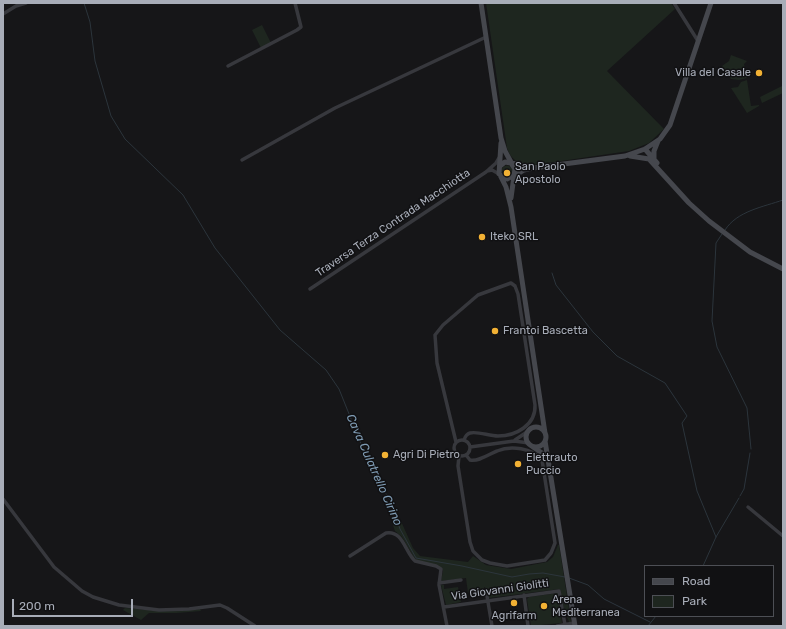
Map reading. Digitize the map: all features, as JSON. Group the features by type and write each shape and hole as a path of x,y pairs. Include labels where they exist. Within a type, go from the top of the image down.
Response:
{"main road":[{"path":"481,3 501,138 500,175 506,186 511,207 542,412 545,441 574,625"},
{"path":"652,159 660,139 674,116 711,3"},
{"path":"501,138 505,151 515,169 511,193 511,207"},
{"path":"500,175 507,179 533,168 625,156 645,149 660,139"},
{"path":"645,149 689,203 720,230 750,252 783,269"},
{"path":"625,156 652,159"},
{"path":"500,164 511,163 533,168"},
{"path":"542,412 539,422 527,435 528,443 542,453 549,463"},
{"path":"532,429 540,429 545,433"},
{"path":"534,447 539,447 545,441"}],"street":[{"path":"3,14 16,6 26,3"},
{"path":"228,66 297,30 300,27 301,22 295,3"},
{"path":"674,3 699,42"},
{"path":"242,160 335,108 486,37"},
{"name":"Traversa Terza Contrada Macchiotta","path":"310,289 500,164"},
{"path":"486,172 492,170 500,175"},
{"path":"456,442 464,440 470,433 498,436 514,433 525,427 535,416 535,405 518,294 515,286 511,283 478,294 443,325 435,335 438,370 456,442 454,450 459,456 458,466 470,542 477,556 490,563 507,566 545,560 551,553 555,543 542,460 534,453 512,448 499,450 477,460 470,460 466,455"},
{"path":"514,441 532,429"},
{"path":"464,440 468,442 470,447"},
{"path":"470,447 514,441 528,443"},
{"path":"466,455 470,447"},
{"path":"459,456 466,455"},
{"path":"3,499 54,567 82,591 93,597 119,605 159,610 189,609 220,605 254,626"},
{"path":"748,507 783,536"},
{"path":"350,556 386,533 392,532 401,539 415,561 436,566 441,569 439,583 447,626"},
{"path":"439,583 461,580"},
{"path":"486,590 492,626"},
{"name":"Via Giovanni Giolitti","path":"444,607 559,591 565,625"},
{"path":"524,595 528,626"},
{"path":"557,626 574,625"}],"green space":[{"path":"486,3 671,3 675,9 607,71 664,129 649,143 629,151 534,165 521,163 514,159 507,148"},
{"path":"262,25 271,43 261,48 252,30"},
{"path":"731,55 747,61 744,64 747,78 739,80 731,79 722,66 729,61"},
{"path":"747,80 751,106 759,106 747,113 731,88 738,87 741,82"},
{"path":"782,86 783,93 762,103 760,97"},
{"path":"505,166 509,166 511,167 511,175 505,176 502,173 502,169"},
{"path":"400,519 413,548 420,556 468,562 473,556 486,565 511,569 547,562 553,557 559,545 571,622 569,622 564,609 560,589 489,598 489,590 484,587 484,591 468,593 466,578 441,581 443,571 442,568 416,561 402,537 395,531 392,522"},
{"path":"441,585 444,585 444,589 458,587 461,602 446,605"},
{"name":"Arena Mediterranea","path":"558,593 562,623 531,626 527,599 529,597"},
{"path":"125,608 161,611 200,609 201,611 149,613 141,620 123,610"}],"waterway":[{"name":"Cava Culatrello Cirino","path":"84,3 90,22 95,61 111,116 125,139 183,195 215,248 280,330 326,370 339,389 372,471 391,502 400,529 416,558 512,577 543,573 565,577"},
{"path":"725,230 736,218 743,214 783,200"},
{"path":"722,234 716,243 712,321 717,347 747,408 751,449"},
{"path":"552,273 556,285 593,332 617,356 665,383 687,416 682,423 697,491 716,537"},
{"path":"740,496 744,489 750,453"},
{"path":"703,565 716,537 739,498"},
{"name":"Cava Culatrello Cirino","path":"569,578 588,585 604,599 650,622"},
{"name":"Cava Culatrello Cirino","path":"648,626 655,617"}],"place":[{"name":"Villa del Casale","path":"759,73"},
{"name":"San Paolo Apostolo","path":"507,173"},
{"name":"Iteko SRL","path":"482,237"},
{"name":"Frantoi Bascetta","path":"495,331"},
{"name":"Agri Di Pietro","path":"385,455"},
{"name":"Elettrauto Puccio","path":"518,464"},
{"name":"Agrifarm","path":"514,603"},
{"name":"Arena Mediterranea","path":"544,606"}]}
